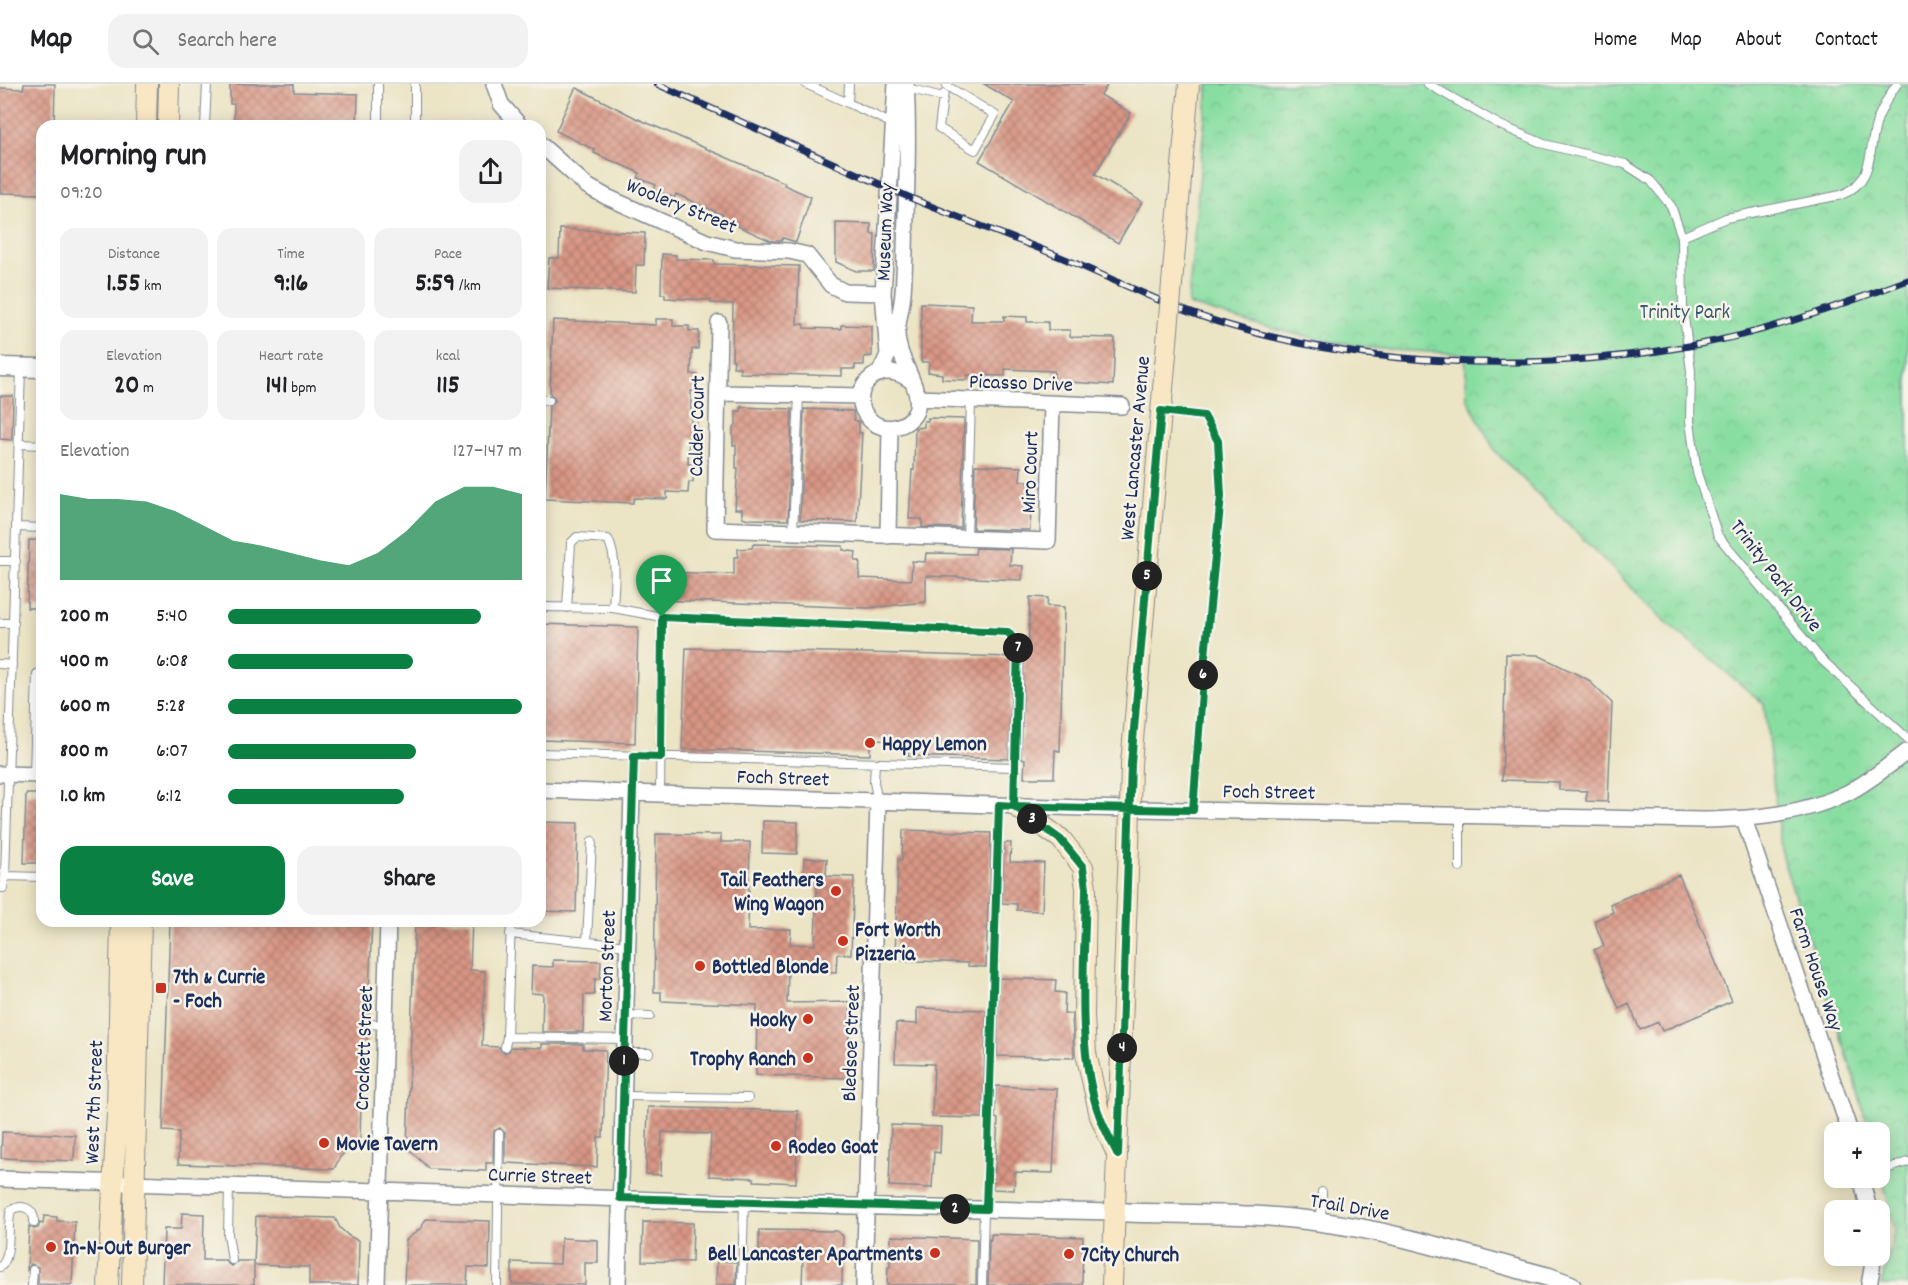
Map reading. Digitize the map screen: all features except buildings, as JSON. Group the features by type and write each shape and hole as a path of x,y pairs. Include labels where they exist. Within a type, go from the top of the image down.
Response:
{"main road":[{"path":"146,120 147,84"},
{"path":"168,120 169,84"},
{"name":"West Lancaster Avenue","path":"1112,1285 1131,764 1190,84"},
{"path":"1006,805 1061,840 1083,867 1086,888 1083,1015 1086,1053 1100,1116 1118,1155"},
{"name":"West 7th Street","path":"108,1285 114,1181 121,927"},
{"name":"West 7th Street","path":"132,1285 141,927"}],"street":[{"path":"494,84 501,104 515,120"},
{"name":"Museum Way","path":"879,374 888,355 883,293 893,124 903,85"},
{"name":"Museum Way","path":"903,85 907,142 903,293 897,334 900,353 910,380"},
{"name":"Woolery Street","path":"546,149 587,186 697,237 735,249 789,251 807,255 831,285 845,292 883,293"},
{"name":"Calder Court","path":"719,323 715,529 793,532"},
{"path":"0,367 36,369"},
{"path":"893,371 910,380 917,389 918,398 915,412 910,420 890,428 878,426 870,420 863,410 861,396 863,388 879,374 893,371"},
{"path":"718,393 861,396"},
{"name":"Picasso Drive","path":"918,398 1122,406"},
{"name":"Miro Court","path":"967,537 1048,541 1052,404"},
{"path":"888,536 890,428"},
{"path":"793,532 967,537"},
{"name":"Foch Street","path":"546,790 1193,810 1744,819 1773,816 1804,809 1847,793 1908,751"},
{"path":"4,774 36,775"},
{"name":"Morton Street","path":"618,1285 632,793"},
{"name":"Bledsoe Street","path":"864,1285 878,802"},
{"name":"Farm House Way","path":"1744,819 1847,1122"},
{"name":"Crockett Street","path":"377,1285 388,927"},
{"name":"Currie Street","path":"0,1179 867,1207 1115,1212"},
{"name":"Trail Drive","path":"1115,1212 1321,1222 1393,1236 1549,1277 1570,1285"},
{"path":"1869,1285 1872,1266"}],"lane":[{"path":"205,120 207,84"},
{"path":"378,84 378,120"},
{"path":"415,84 415,120"},
{"path":"806,84 893,124"},
{"path":"848,102 849,84"},
{"name":"Trinity Park Drive","path":"1428,84 1500,125 1544,144 1625,164 1651,181 1671,206 1682,237 1683,309 1691,371 1690,421 1697,473 1718,536 1820,658 1908,739"},
{"path":"1682,237 1726,218 1851,191 1866,173 1878,118 1897,84"},
{"path":"903,85 944,97"},
{"path":"947,85 996,115 975,150 939,128 947,85"},
{"path":"0,888 3,888 5,876 4,774 14,623 21,368"},
{"path":"793,532 799,395"},
{"path":"967,537 971,401"},
{"path":"1161,411 1204,416 1218,441 1221,496 1204,666 1193,810"},
{"path":"19,444 36,445"},
{"path":"17,527 36,528"},
{"path":"567,608 571,543 577,537 608,538 615,568 613,608"},
{"path":"0,561 16,561"},
{"path":"546,607 613,608 662,617 1008,632 1018,645 1015,767 1006,805 982,1285"},
{"path":"660,794 662,617"},
{"path":"0,623 14,623"},
{"path":"0,664 12,665"},
{"path":"546,753 1015,767"},
{"path":"632,793 634,756"},
{"path":"875,763 874,782 878,802"},
{"path":"1460,816 1460,867"},
{"path":"587,940 592,841"},
{"path":"5,876 36,877"},
{"path":"505,1047 511,927"},
{"path":"510,934 587,940 628,946"},
{"path":"625,1015 650,1016"},
{"path":"368,1024 385,1025"},
{"path":"507,1036 625,1046 649,1053"},
{"path":"623,1096 748,1098"},
{"path":"497,1285 500,1134"},
{"path":"1890,1168 1908,1162"},
{"path":"229,1185 228,1234 232,1260"},
{"path":"1321,1222 1322,1192"},
{"path":"742,1285 744,1203"},
{"path":"0,1268 5,1263 11,1210 16,1207 31,1210 34,1223"},
{"path":"32,1285 33,1270"}],"green space":[{"name":"Trinity Park","path":"1208,84 1908,84 1908,1285 1881,1285 1886,1266 1890,1266 1890,1249 1895,1229 1890,1200 1888,1200 1884,1188 1890,1188 1890,1122 1866,1122 1855,1080 1782,857 1764,704 1664,620 1495,451 1467,398 1465,354 1389,350 1342,344 1275,329 1188,304"}],"railway":[{"path":"657,84 904,195 1070,261 1178,308 1264,335 1347,351 1397,358 1500,362 1602,358 1652,352 1727,339 1779,325 1908,280"}],"place":[{"name":"Happy Lemon","path":"870,743"},
{"name":"Tail Feathers Wing Wagon","path":"836,891"},
{"name":"Fort Worth Pizzeria","path":"843,941"},
{"name":"Bottled Blonde","path":"700,966"},
{"name":"7th & Currie - Foch","path":"161,988"},
{"name":"Hooky","path":"808,1019"},
{"name":"Trophy Ranch","path":"808,1058"},
{"name":"Movie Tavern","path":"324,1143"},
{"name":"Rodeo Goat","path":"776,1146"},
{"name":"In-N-Out Burger","path":"51,1247"},
{"name":"Bell Lancaster Apartments","path":"935,1253"},
{"name":"7City Church","path":"1069,1254"}],"route":[{"path":"662,617 661,757 634,756 620,1198 986,1209 999,805 1014,806 1061,840 1083,867 1086,888 1083,1015 1086,1053 1100,1116 1118,1155 1129,846 1131,764 1161,411 1204,416 1218,441 1221,496 1204,666 1193,810 1138,809 1083,808 1014,806 1018,645 1008,632 916,630 662,617"}]}
